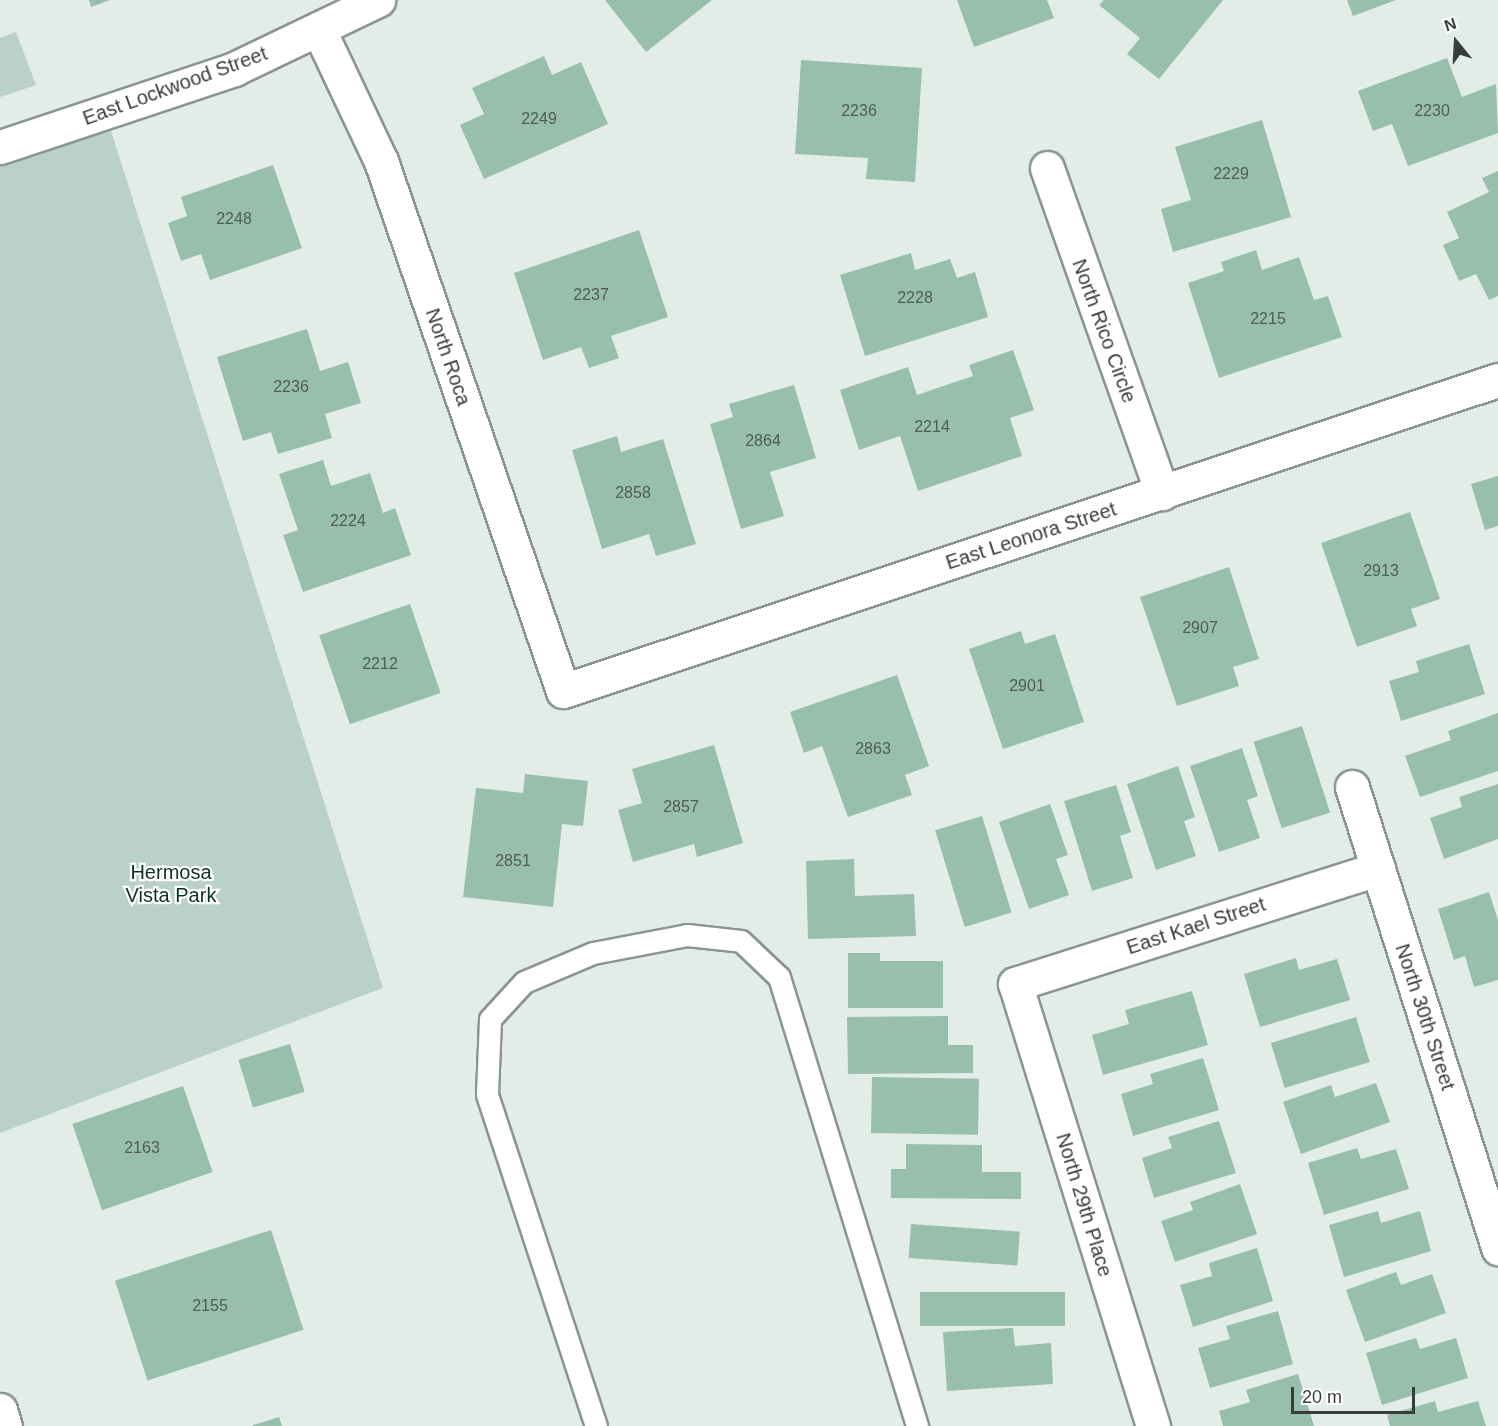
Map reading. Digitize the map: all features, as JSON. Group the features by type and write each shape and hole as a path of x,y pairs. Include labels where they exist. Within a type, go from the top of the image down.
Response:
{"street":[{"name":"East Lockwood Street","path":"0,147 234,69 378,0"},
{"name":"North Roca","path":"319,30 381,161 563,691"},
{"name":"North Rico Circle","path":"1047,168 1162,493"},
{"name":"East Leonora Street","path":"563,691 1498,380"},
{"name":"North 30th Street","path":"1352,787 1498,1248"},
{"name":"East Kael Street","path":"1015,984 1378,869"},
{"name":"North 29th Place","path":"1015,984 1153,1426"},
{"path":"0,1410 5,1426"}],"lane":[{"path":"596,1426 487,1094 490,1019 524,982 592,953 687,935 741,941 779,977 917,1426"}],"green space":[{"path":"16,32 36,85 0,97 0,38"},
{"name":"Hermosa Vista Park","path":"105,112 383,988 0,1133 0,147"}],"building":[{"path":"89,0 110,0 91,7"},
{"path":"605,0 712,0 646,52"},
{"path":"957,0 1047,0 1054,18 974,47"},
{"path":"1104,0 1223,0 1159,79 1127,54 1140,38 1099,5"},
{"path":"1347,0 1396,0 1353,16"},
{"path":"544,56 552,75 581,62 608,124 484,179 460,125 484,114 472,88"},
{"path":"1447,58 1462,97 1496,84 1498,133 1408,166 1392,124 1373,131 1358,91"},
{"path":"801,60 922,68 915,182 866,179 868,158 795,154"},
{"path":"1262,120 1291,217 1173,252 1161,209 1191,200 1175,147"},
{"path":"273,165 302,248 210,280 201,254 181,261 168,223 187,216 181,197"},
{"path":"1498,171 1498,296 1489,300 1476,274 1459,281 1443,245 1459,238 1447,212 1489,192 1482,178"},
{"path":"639,230 668,317 611,336 619,358 589,368 581,347 543,360 514,273"},
{"path":"1256,250 1262,270 1299,257 1314,300 1328,296 1342,337 1219,378 1188,283 1224,271 1221,262"},
{"path":"911,253 915,270 950,259 957,278 975,272 988,317 865,356 840,275"},
{"path":"307,329 320,371 348,362 361,403 325,414 332,438 278,454 271,432 243,441 217,357"},
{"path":"1013,350 1034,410 1010,418 1022,456 918,491 900,436 859,450 840,390 908,367 917,395 973,376 969,365"},
{"path":"794,385 816,458 770,472 784,516 741,529 710,424 733,417 729,404"},
{"path":"617,436 621,452 663,439 696,544 656,556 649,534 602,549 572,450"},
{"path":"323,460 331,486 370,473 383,513 395,508 411,555 303,592 283,535 298,530 279,474"},
{"path":"1498,476 1498,526 1485,530 1471,484"},
{"path":"1410,512 1440,599 1411,609 1417,626 1357,647 1321,543"},
{"path":"1229,567 1259,659 1233,667 1239,686 1177,706 1140,597"},
{"path":"410,604 441,693 350,724 319,635"},
{"path":"1021,631 1025,644 1055,634 1084,722 1003,749 969,649"},
{"path":"1469,644 1485,694 1401,721 1389,681 1419,672 1416,661"},
{"path":"897,675 929,766 905,775 912,795 848,817 822,746 804,753 790,712"},
{"path":"1498,713 1498,771 1420,797 1405,756 1451,740 1448,731"},
{"path":"1302,726 1330,813 1282,828 1253,742"},
{"path":"714,745 743,843 697,857 694,844 633,862 618,810 642,803 632,769"},
{"path":"1242,748 1258,796 1247,800 1260,838 1219,852 1190,766"},
{"path":"1178,766 1195,817 1184,821 1196,856 1156,870 1127,784"},
{"path":"525,774 588,781 583,826 562,824 553,907 463,897 476,788 523,793"},
{"path":"1498,784 1498,839 1444,859 1430,818 1462,807 1459,797"},
{"path":"1116,785 1131,832 1120,836 1133,878 1092,891 1064,801"},
{"path":"1050,804 1068,855 1056,859 1069,895 1029,909 999,822"},
{"path":"982,816 1012,913 965,927 935,830"},
{"path":"854,859 855,896 914,894 916,936 808,939 806,861"},
{"path":"1489,892 1498,920 1498,980 1474,987 1465,956 1454,960 1438,909"},
{"path":"848,953 880,953 880,961 943,961 943,1008 848,1008"},
{"path":"1296,958 1299,970 1337,959 1350,1000 1260,1027 1244,974"},
{"path":"1192,991 1208,1045 1103,1075 1092,1035 1129,1024 1125,1010"},
{"path":"948,1016 948,1045 973,1045 973,1073 848,1074 847,1017"},
{"path":"1356,1017 1370,1062 1285,1088 1271,1043"},
{"path":"290,1044 305,1092 253,1108 238,1060"},
{"path":"1203,1058 1219,1110 1133,1136 1121,1094 1153,1084 1150,1074"},
{"path":"872,1077 979,1079 978,1135 871,1133"},
{"path":"1376,1083 1390,1122 1301,1154 1283,1102 1331,1085 1335,1097"},
{"path":"183,1086 213,1172 102,1210 72,1124"},
{"path":"1219,1121 1236,1173 1154,1198 1142,1158 1172,1148 1168,1137"},
{"path":"906,1144 982,1145 982,1172 1021,1172 1021,1199 891,1198 891,1169 906,1169"},
{"path":"1357,1148 1361,1159 1396,1149 1409,1189 1324,1215 1308,1163"},
{"path":"1240,1184 1257,1234 1175,1262 1161,1221 1193,1210 1190,1202"},
{"path":"1378,1211 1381,1223 1420,1211 1431,1251 1344,1277 1329,1225"},
{"path":"911,1224 1020,1232 1017,1266 909,1258"},
{"path":"271,1230 303,1330 147,1381 115,1281"},
{"path":"1257,1248 1273,1301 1193,1327 1180,1285 1212,1276 1209,1263"},
{"path":"1396,1272 1401,1285 1432,1274 1446,1313 1365,1342 1346,1290"},
{"path":"920,1292 1065,1292 1065,1326 920,1326"},
{"path":"1278,1311 1293,1364 1210,1388 1198,1348 1230,1339 1226,1326"},
{"path":"1013,1328 1015,1346 1051,1343 1053,1384 947,1391 943,1332"},
{"path":"1416,1338 1420,1349 1456,1338 1468,1378 1382,1405 1366,1353"},
{"path":"1298,1374 1314,1426 1223,1426 1219,1411 1250,1402 1246,1390"},
{"path":"1435,1401 1438,1412 1478,1401 1486,1426 1390,1426 1387,1415"},
{"path":"279,1417 282,1426 253,1426 253,1425"}]}
